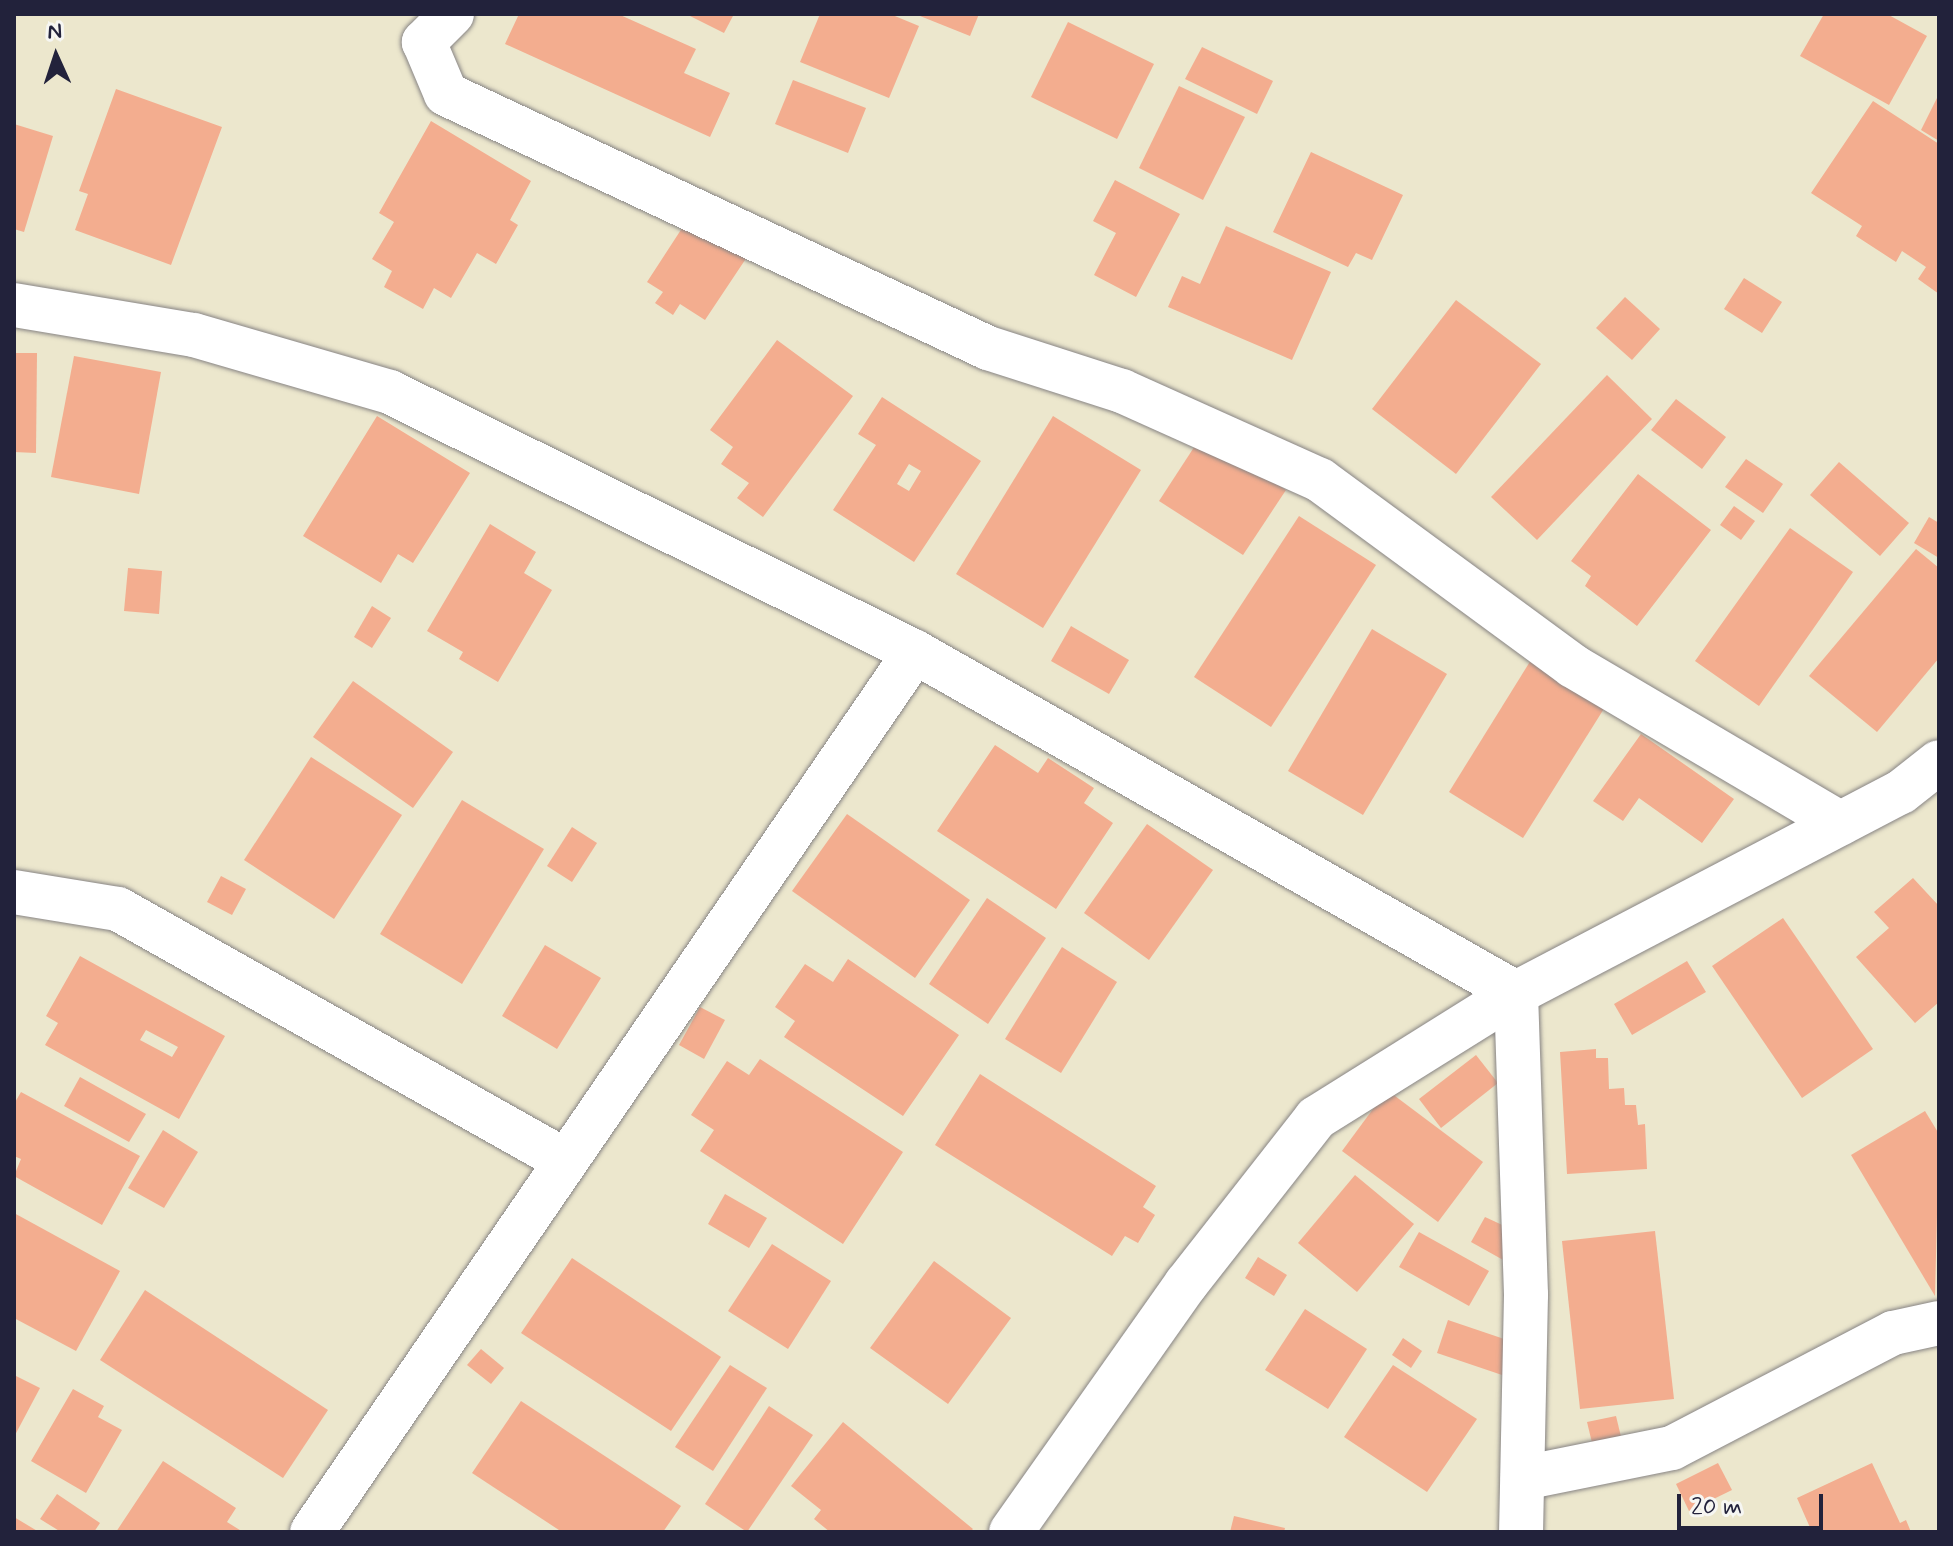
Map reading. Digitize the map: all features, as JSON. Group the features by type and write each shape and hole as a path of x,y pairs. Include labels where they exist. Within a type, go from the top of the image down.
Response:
{"street":[{"path":"452,14 424,42 446,94 988,348 1122,391 1320,480 1573,666 1840,823"},
{"path":"14,305 194,335 390,392 915,652 1516,993"},
{"path":"312,1532 915,652"},
{"path":"1011,1532 1186,1284 1316,1118 1516,993 1901,792 1939,762"},
{"path":"19,904 118,909 566,1161"},
{"path":"1516,993 1526,1295 1521,1532"},
{"path":"1523,1478 1672,1448 1893,1333 1939,1323"}],"building":[{"path":"519,14 618,14 696,49 684,73 730,93 710,137 505,44"},
{"path":"686,14 734,14 724,33"},
{"path":"820,14 890,14 919,26 889,98 800,62"},
{"path":"915,14 979,14 970,36"},
{"path":"1824,14 1887,14 1927,36 1889,105 1800,56"},
{"path":"1068,22 1154,64 1117,139 1031,97"},
{"path":"1202,47 1273,81 1257,114 1185,79"},
{"path":"793,80 866,108 848,153 775,124"},
{"path":"1179,86 1245,117 1203,200 1139,168"},
{"path":"116,89 222,127 171,265 75,230 88,194 79,191"},
{"path":"1939,94 1939,141 1921,130"},
{"path":"1873,101 1939,144 1939,294 1918,279 1926,267 1902,251 1896,262 1856,236 1862,226 1811,193"},
{"path":"431,121 531,181 510,220 518,225 496,264 477,253 451,298 434,288 423,309 384,287 392,271 372,259 394,222 379,213"},
{"path":"14,124 53,136 24,232 14,229"},
{"path":"1311,152 1403,195 1372,260 1356,253 1348,267 1273,232"},
{"path":"1115,180 1180,214 1136,297 1094,275 1116,233 1093,221"},
{"path":"688,219 747,257 705,320 680,304 673,315 655,303 663,292 647,282"},
{"path":"1226,226 1331,272 1292,360 1168,307 1182,276 1200,284"},
{"path":"1744,278 1782,302 1762,333 1724,309"},
{"path":"1625,297 1660,329 1632,360 1596,328"},
{"path":"1456,300 1541,364 1456,474 1372,409"},
{"path":"777,340 853,396 763,517 737,498 749,483 721,464 733,447 710,430"},
{"path":"14,353 37,353 36,453 14,452"},
{"path":"74,356 161,372 139,494 51,477"},
{"path":"1607,375 1652,419 1537,540 1491,497"},
{"path":"882,397 981,461 914,562 833,510 876,445 858,434","holes":["909,464 921,471 909,491 897,484"]},
{"path":"1676,399 1726,437 1702,469 1651,430"},
{"path":"377,416 470,473 413,563 398,554 381,583 303,536"},
{"path":"1053,416 1141,470 1043,628 956,574"},
{"path":"1202,435 1286,490 1243,555 1159,501"},
{"path":"1746,459 1783,484 1763,513 1725,487"},
{"path":"1839,462 1909,523 1880,556 1810,495"},
{"path":"1638,474 1711,530 1637,626 1585,586 1591,576 1571,561"},
{"path":"1734,506 1755,521 1741,540 1720,525"},
{"path":"1299,516 1376,565 1271,727 1194,677"},
{"path":"1929,517 1939,523 1939,558 1914,543"},
{"path":"490,524 536,552 524,573 552,590 498,682 459,659 463,652 427,631"},
{"path":"1790,528 1853,572 1759,706 1695,661"},
{"path":"1916,549 1939,568 1939,658 1877,732 1809,676"},
{"path":"128,568 162,571 159,614 124,611"},
{"path":"372,606 391,618 372,648 354,637"},
{"path":"1071,626 1129,660 1109,694 1051,661"},
{"path":"1372,629 1447,674 1363,815 1288,771"},
{"path":"1531,660 1605,707 1523,838 1449,792"},
{"path":"353,681 453,752 413,808 313,737"},
{"path":"1641,734 1734,799 1702,843 1639,798 1623,821 1593,801"},
{"path":"995,745 1038,773 1048,758 1094,788 1084,803 1113,823 1056,909 937,831"},
{"path":"311,757 402,815 334,919 244,860"},
{"path":"462,800 544,849 462,984 380,934"},
{"path":"847,814 970,900 915,978 792,891"},
{"path":"1147,824 1213,870 1149,960 1084,913"},
{"path":"572,827 597,843 572,882 547,866"},
{"path":"221,876 246,889 232,915 207,902"},
{"path":"1913,878 1939,906 1939,1002 1915,1023 1856,957 1889,928 1874,912"},
{"path":"987,898 1046,938 988,1024 929,984"},
{"path":"1783,918 1873,1049 1802,1098 1712,966"},
{"path":"545,945 601,978 557,1049 502,1016"},
{"path":"1062,947 1117,982 1061,1073 1005,1039"},
{"path":"80,956 225,1036 179,1119 45,1045 58,1023 46,1016","holes":["146,1030 178,1047 172,1057 140,1040"]},
{"path":"848,959 959,1035 903,1116 784,1037 795,1021 775,1007 805,964 833,982"},
{"path":"1687,961 1706,992 1632,1035 1614,1004"},
{"path":"700,1007 725,1020 704,1059 679,1045"},
{"path":"1596,1049 1596,1058 1608,1058 1609,1089 1624,1088 1625,1105 1636,1105 1638,1125 1645,1124 1647,1169 1567,1174 1560,1052"},
{"path":"1476,1055 1498,1083 1441,1128 1419,1099"},
{"path":"760,1059 903,1152 843,1244 700,1151 714,1130 691,1115 727,1061 749,1075"},
{"path":"980,1074 1156,1186 1143,1207 1155,1215 1138,1243 1125,1236 1112,1256 935,1145"},
{"path":"80,1077 146,1114 129,1142 64,1106"},
{"path":"1387,1090 1483,1162 1438,1222 1342,1151"},
{"path":"21,1092 140,1156 102,1225 14,1176 21,1159 14,1156 14,1104"},
{"path":"1925,1111 1939,1134 1935,1296 1851,1155"},
{"path":"163,1130 198,1152 164,1208 128,1188"},
{"path":"1355,1175 1414,1224 1357,1292 1298,1243"},
{"path":"725,1194 767,1218 749,1248 708,1224"},
{"path":"14,1213 120,1271 76,1351 14,1318"},
{"path":"1485,1217 1511,1229 1505,1261 1471,1242"},
{"path":"1655,1231 1674,1399 1580,1409 1562,1241"},
{"path":"1419,1232 1489,1271 1469,1306 1399,1267"},
{"path":"772,1244 831,1281 788,1349 728,1311"},
{"path":"1258,1257 1287,1275 1274,1296 1245,1278"},
{"path":"572,1258 721,1357 671,1431 521,1333"},
{"path":"934,1261 1011,1318 948,1404 870,1348"},
{"path":"145,1290 328,1410 283,1478 100,1360"},
{"path":"1305,1309 1367,1349 1328,1409 1265,1370"},
{"path":"1448,1320 1516,1343 1505,1376 1437,1353"},
{"path":"1403,1338 1422,1351 1411,1368 1392,1355"},
{"path":"481,1349 504,1368 491,1384 467,1365"},
{"path":"730,1365 767,1388 713,1471 675,1447"},
{"path":"1393,1365 1477,1419 1427,1492 1344,1437"},
{"path":"14,1375 40,1388 14,1437"},
{"path":"73,1389 104,1406 98,1417 122,1430 86,1493 31,1461"},
{"path":"521,1401 681,1506 663,1532 562,1532 472,1473"},
{"path":"769,1406 813,1435 747,1532 705,1504"},
{"path":"1616,1416 1623,1445 1594,1451 1587,1422"},
{"path":"843,1422 973,1529 970,1532 830,1532 814,1519 821,1510 791,1486"},
{"path":"163,1461 236,1508 227,1522 243,1532 116,1532"},
{"path":"1718,1463 1732,1490 1689,1511 1676,1484"},
{"path":"1872,1463 1900,1523 1906,1520 1911,1532 1812,1532 1797,1498"},
{"path":"57,1494 100,1523 94,1532 61,1532 40,1519"},
{"path":"1234,1516 1285,1528 1284,1532 1230,1532"},
{"path":"14,1517 39,1532 14,1532"}]}
